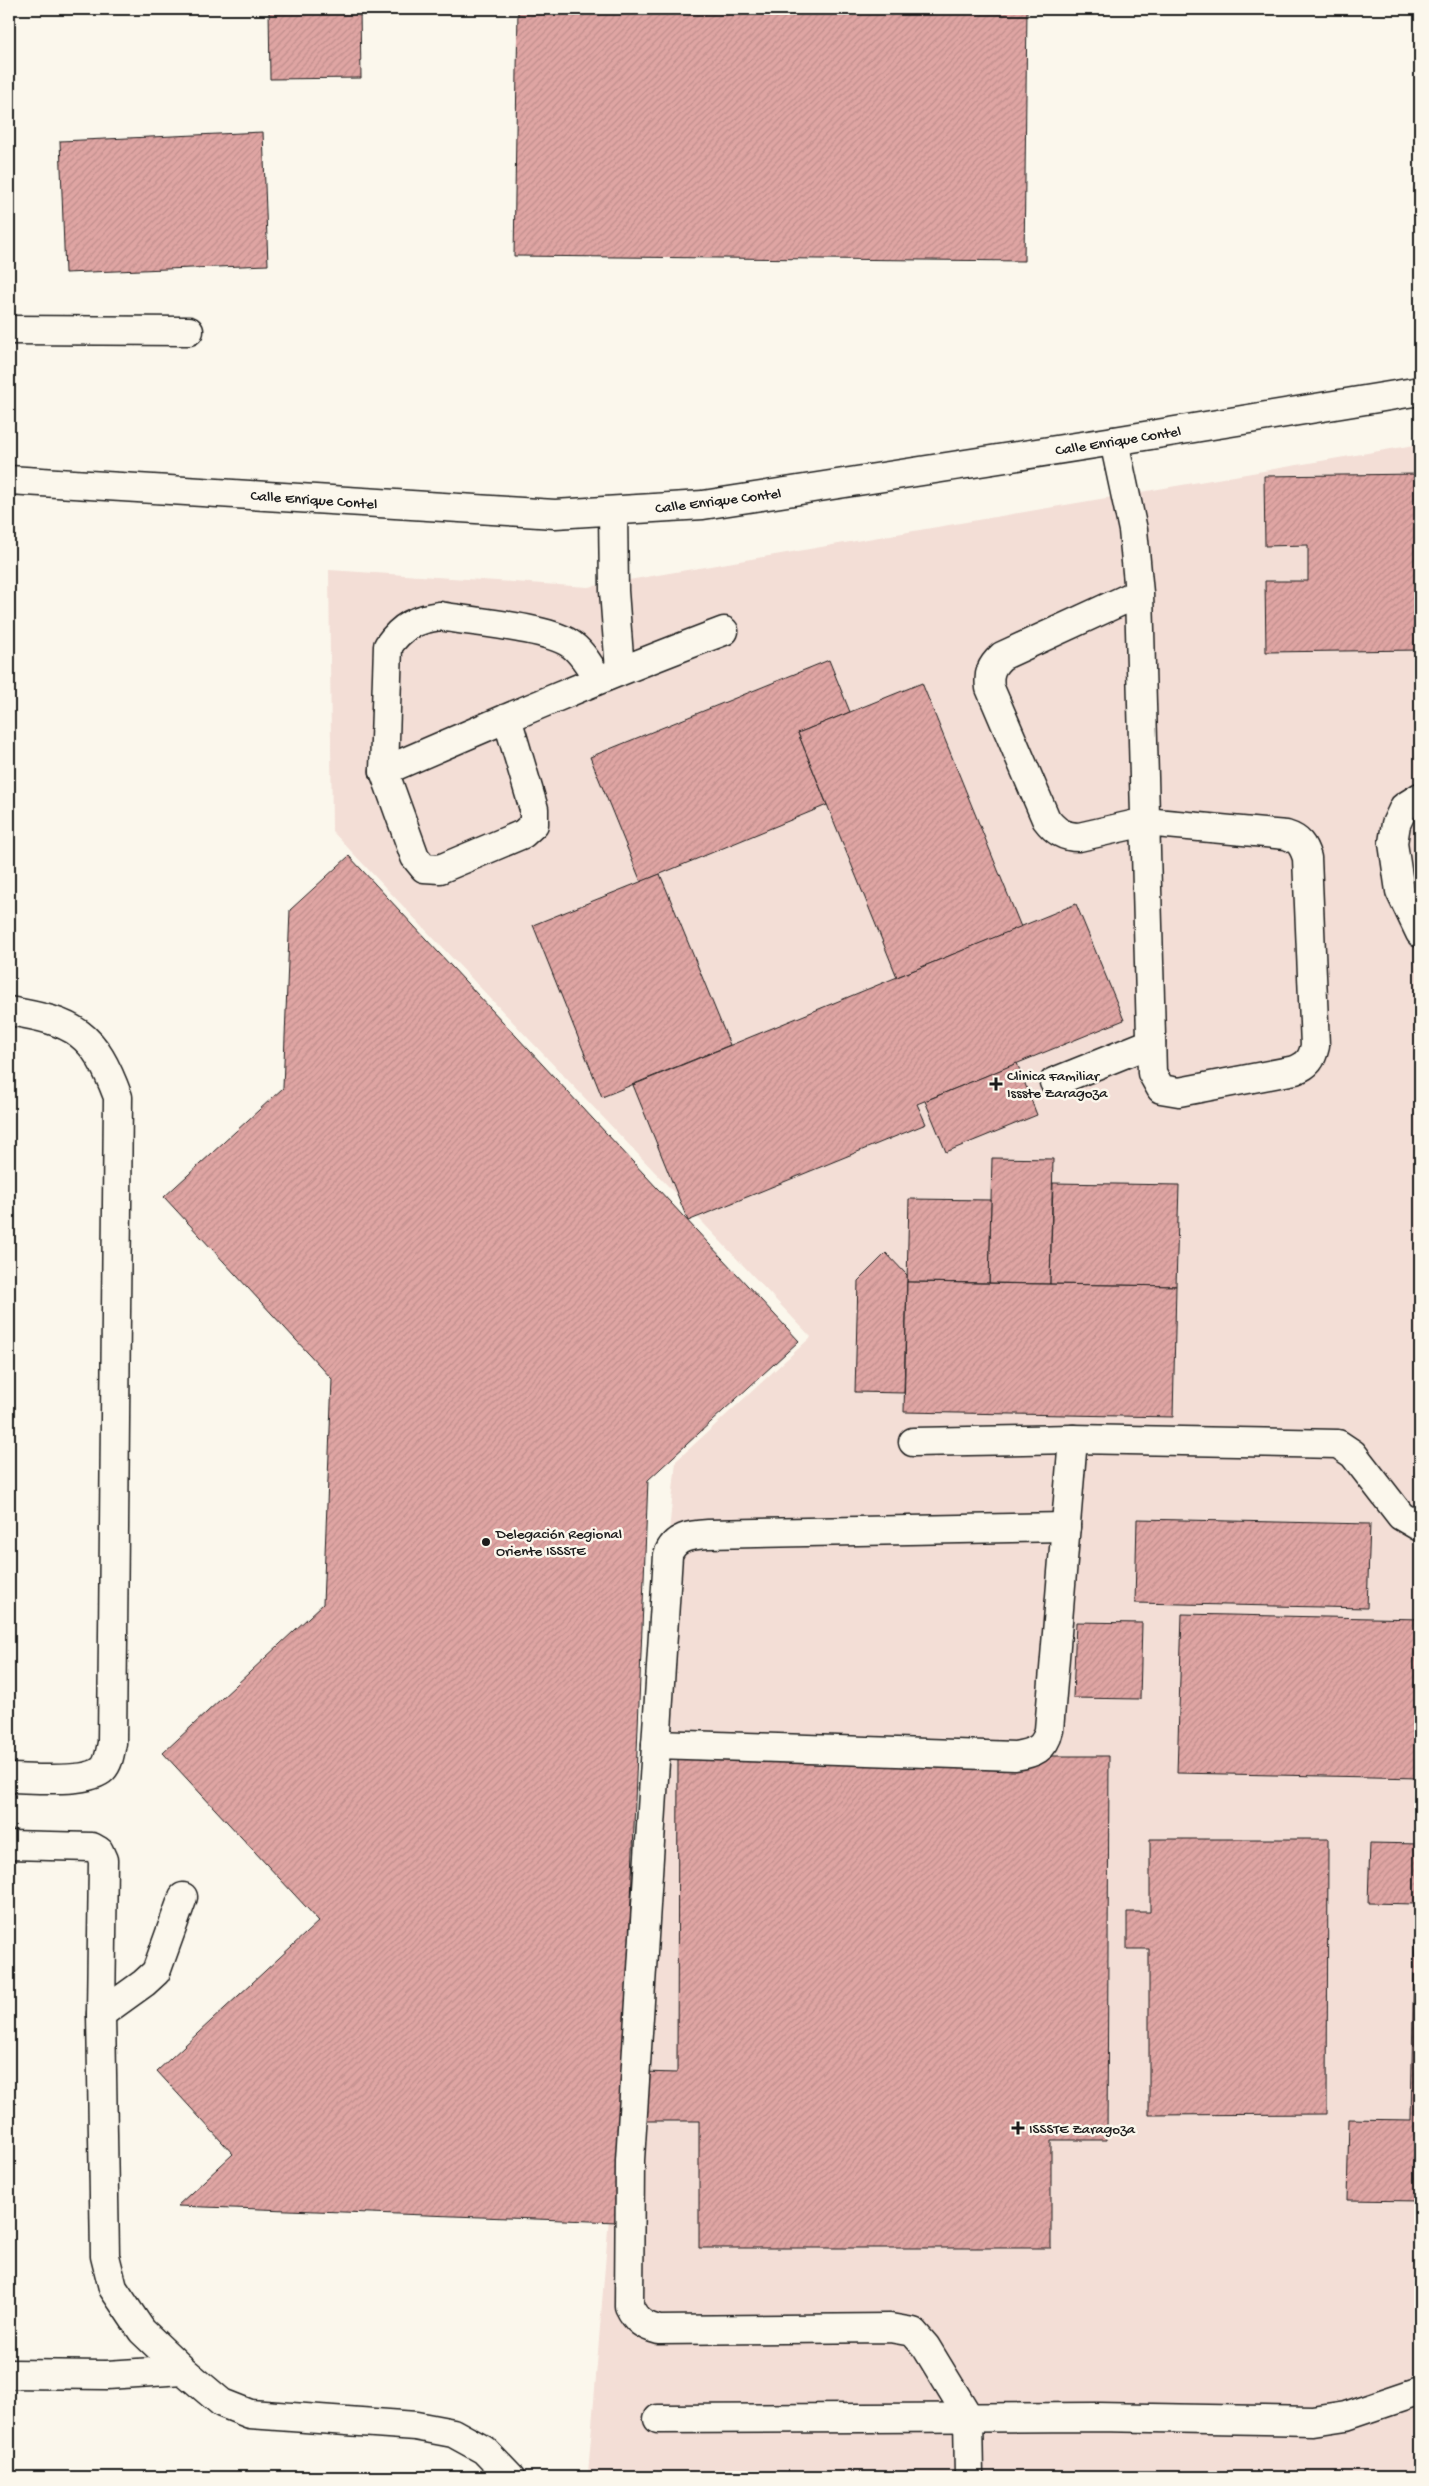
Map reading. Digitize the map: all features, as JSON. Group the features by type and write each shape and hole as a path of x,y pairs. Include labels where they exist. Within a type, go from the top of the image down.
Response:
{"street":[{"path":"9,330 189,332"},
{"name":"Calle Enrique Contel","path":"9,480 555,514 613,512 703,504 1114,442 1420,391"},
{"path":"1114,442 1133,530 1139,593 1145,822 1152,1073 1160,1088 1170,1092 1295,1070 1306,1066 1313,1056 1315,1046 1307,858 1304,847 1296,839 1286,835 1145,822 1079,837 1069,837 1053,827 1046,819 990,688 988,676 992,664 1002,656 1139,593"},
{"path":"609,675 614,591 613,512"},
{"path":"507,718 535,818 529,830 440,870 424,868 415,857 384,771 388,646 396,634 407,625 423,619 440,616 552,635 571,644 585,658 609,675"},
{"path":"384,771 609,675 724,631"},
{"path":"1420,797 1404,807 1396,824 1393,843 1400,891 1420,933"},
{"path":"9,1011 48,1018 72,1028 92,1043 108,1071 118,1097 112,1743 109,1758 102,1770 87,1776 71,1778 9,1778"},
{"path":"1054,1082 1151,1043"},
{"path":"656,1744 1015,1756 1039,1750 1046,1742 1049,1730 1073,1439"},
{"path":"913,1442 1073,1439 1338,1444 1353,1454 1401,1516 1420,1527"},
{"path":"968,2477 968,2416 926,2347 913,2332 890,2328 660,2330 646,2326 634,2317 629,2306 630,2160 668,1555 671,1547 677,1541 691,1535 1066,1527"},
{"path":"9,1846 92,1847 99,1852 104,1869 101,2014 105,2256 113,2288 142,2331 183,2370 222,2403 250,2414 416,2426 453,2433 484,2450 510,2477"},
{"path":"101,2014 156,1972 183,1897"},
{"path":"9,2374 107,2374 183,2370"},
{"path":"658,2419 968,2416 1313,2420 1346,2416 1420,2391"}],"shaded area":[{"name":"Clinica Familiar Issste Zaragoza","path":"1420,444 1420,2477 667,2477 588,2474 646,1765 676,1461 811,1337 332,831 329,570 588,587"}],"building":[{"path":"269,9 360,9 361,78 270,79"},
{"path":"518,9 1027,9 1024,261 514,256"},
{"path":"263,132 268,265 65,273 60,141"},
{"path":"1420,474 1420,650 1266,652 1265,581 1308,581 1308,545 1265,546 1264,476"},
{"path":"829,660 850,712 798,733 827,805 641,882 590,757"},
{"path":"922,683 1021,927 897,977 798,733"},
{"name":"Delegación Regional Oriente ISSSTE","path":"349,856 799,1341 648,1480 618,2222 177,2206 233,2154 157,2071 319,1921 163,1753 323,1604 332,1379 164,1197 283,1088 290,910"},
{"path":"660,874 730,1045 602,1097 533,925"},
{"path":"1076,904 1124,1020 917,1104 926,1124 688,1221 633,1085"},
{"path":"1017,1063 1037,1115 946,1152 925,1101"},
{"path":"992,1158 1053,1159 1050,1284 989,1283"},
{"path":"1053,1183 1179,1185 1176,1286 1050,1284"},
{"path":"909,1199 991,1200 989,1283 907,1282"},
{"path":"886,1253 907,1275 904,1393 855,1392 858,1281"},
{"path":"907,1282 1176,1286 1173,1417 904,1412"},
{"path":"1137,1519 1370,1524 1367,1608 1135,1603"},
{"path":"1182,1614 1420,1619 1420,1778 1177,1773"},
{"path":"1076,1622 1142,1623 1140,1699 1073,1698"},
{"path":"678,1756 1109,1756 1107,2140 1051,2140 1051,2248 699,2248 699,2121 642,2121 642,2072 677,2073"},
{"path":"1150,1839 1328,1839 1327,2114 1149,2115 1149,1949 1127,1949 1127,1912 1150,1912"},
{"path":"1370,1843 1420,1844 1420,2201 1347,2200 1349,2119 1411,2120 1415,1904 1368,1903"}],"place":[{"name":"Clinica Familiar Issste Zaragoza","path":"996,1084"},
{"name":"Delegación Regional Oriente ISSSTE","path":"486,1542"},
{"name":"ISSSTE Zaragoza","path":"1018,2128"}]}
